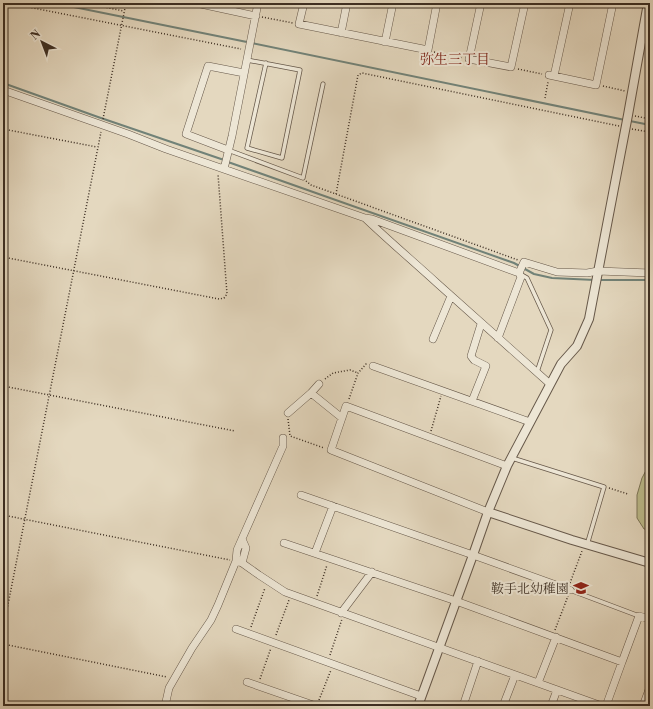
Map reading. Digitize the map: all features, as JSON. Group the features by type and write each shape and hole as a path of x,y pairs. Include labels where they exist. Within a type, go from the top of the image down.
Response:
{"street":[{"path":"196,3 216,5 256,16"},
{"path":"221,168 232,136 258,3"},
{"path":"304,3 299,24 428,50 437,3"},
{"path":"341,33 348,3"},
{"path":"385,42 393,3"},
{"path":"481,3 469,59 511,67 525,3"},
{"path":"570,3 552,76 596,85 613,3"},
{"path":"418,706 488,512 507,466 561,364 577,346 589,319 648,3"},
{"path":"228,150 186,134 208,66 244,73"},
{"path":"3,90 166,149 365,218 372,219 519,273"},
{"path":"365,218 550,384"},
{"path":"498,338 521,277 519,273 524,262 557,272 587,273 598,271 650,273"},
{"path":"433,339 451,296"},
{"path":"472,401 486,366 474,360 471,356 482,324"},
{"path":"373,366 530,422"},
{"path":"288,413 319,384"},
{"path":"311,393 342,418"},
{"path":"507,466 346,406 331,450 488,512 650,563"},
{"path":"165,706 169,688 192,648 211,620 246,548 242,539 281,451 283,446 283,438"},
{"path":"301,495 569,590"},
{"path":"315,553 333,506"},
{"path":"284,543 456,600 622,662"},
{"path":"239,562 285,592 599,705"},
{"path":"343,613 372,572"},
{"path":"606,706 639,616 650,620"},
{"path":"236,629 422,696"},
{"path":"538,683 554,637"},
{"path":"463,706 478,661"},
{"path":"503,706 515,675"},
{"path":"248,682 316,706"},
{"path":"643,706 650,687"},
{"path":"551,706 557,690"}],"lane":[{"path":"247,60 266,63 300,70 282,158 247,148 266,63"},
{"path":"228,150 303,178 323,84"},
{"path":"519,273 527,278 551,330 537,373"},
{"path":"511,458 604,487 586,544"},
{"path":"569,590 639,616"}],"path":[{"path":"8,3 249,50"},
{"path":"83,3 124,12"},
{"path":"3,630 74,271 103,114 126,3"},
{"path":"256,16 299,24"},
{"path":"428,50 469,59"},
{"path":"511,67 552,76 545,98"},
{"path":"336,194 358,75 362,73 650,132"},
{"path":"596,85 626,91"},
{"path":"628,115 650,119"},
{"path":"3,129 98,147"},
{"path":"3,257 219,299 224,298 227,294 221,168"},
{"path":"303,178 311,185 524,262"},
{"path":"346,406 358,373 366,364 373,366"},
{"path":"319,384 333,373 350,370 358,373"},
{"path":"3,386 235,431"},
{"path":"429,437 442,391"},
{"path":"288,413 290,436 331,450"},
{"path":"604,487 628,494"},
{"path":"3,515 239,562"},
{"path":"554,637 586,544"},
{"path":"314,603 329,558"},
{"path":"249,634 267,580"},
{"path":"258,685 291,594"},
{"path":"316,706 330,663 343,613"},
{"path":"3,644 174,679"}],"green space":[{"path":"650,463 650,530 644,529 637,518 637,495 642,478"}],"waterway":[{"path":"54,3 625,120"},
{"path":"3,83 224,160"},
{"path":"630,121 650,125"},
{"path":"228,162 514,263 534,274 552,278 595,280"},
{"path":"599,280 650,280"}],"place":[{"name":"鞍手北幼稚園","path":"581,588"}],"district":[{"name":"弥生三丁目","path":"455,59"}]}
